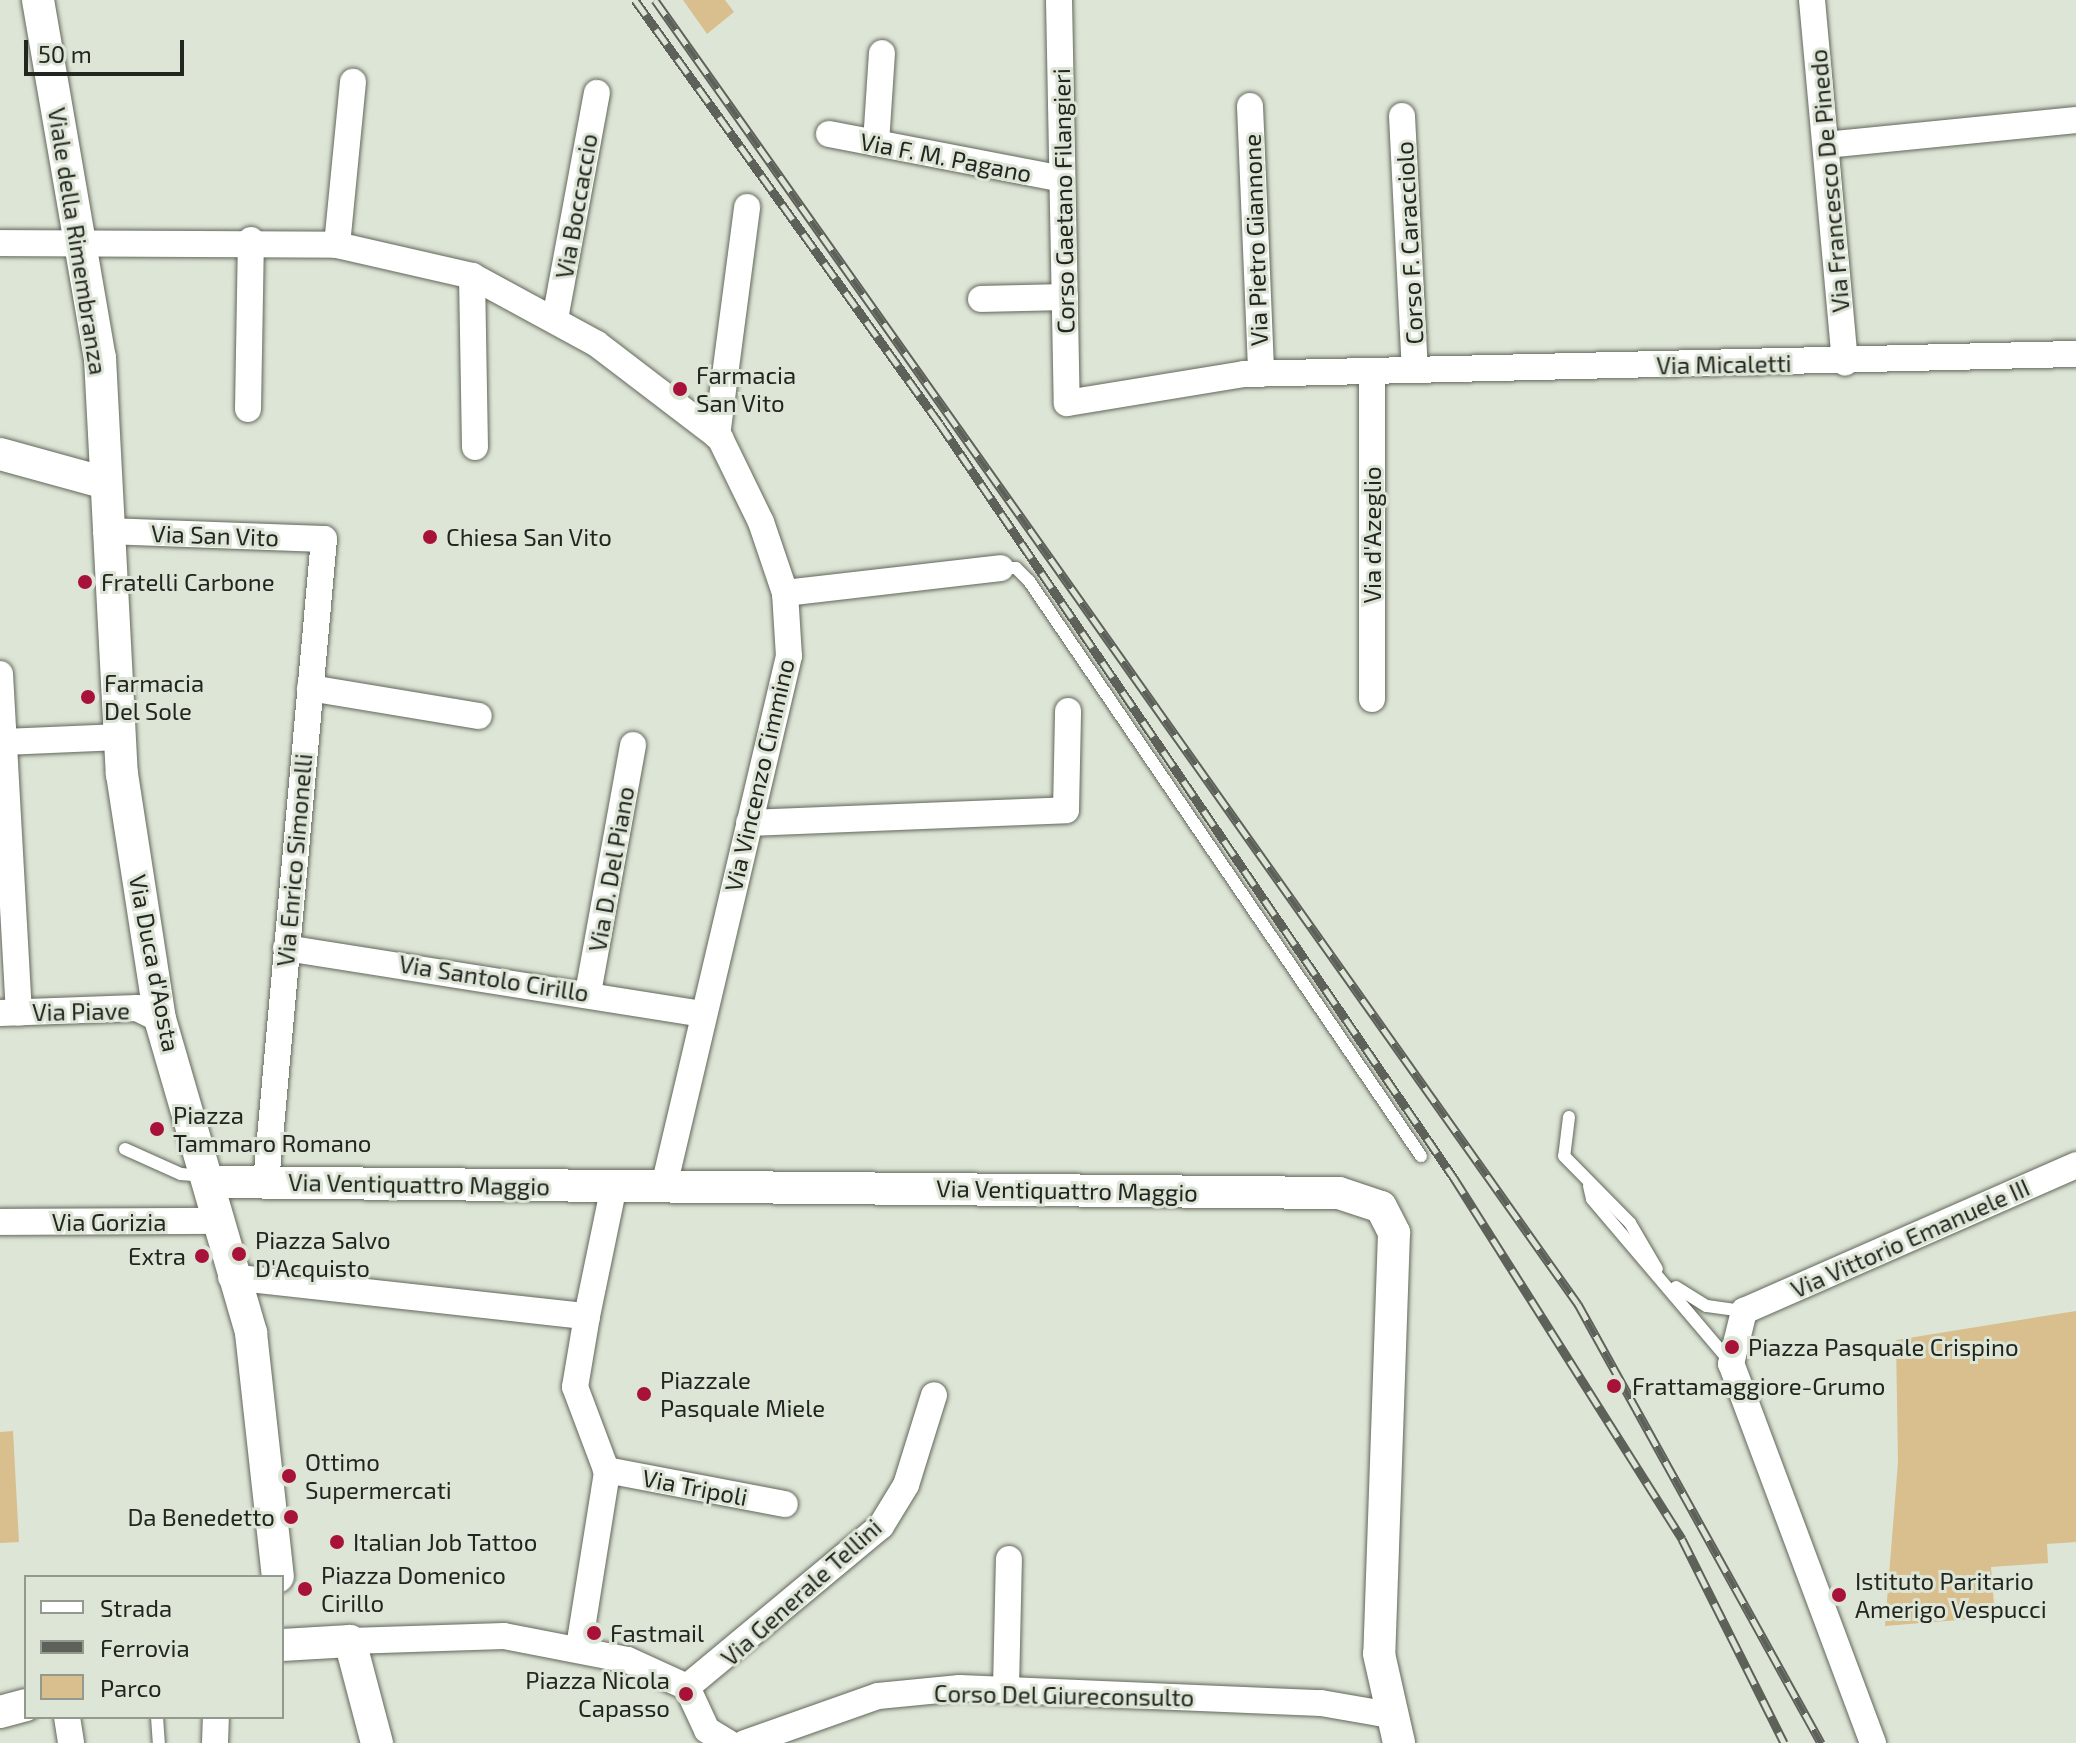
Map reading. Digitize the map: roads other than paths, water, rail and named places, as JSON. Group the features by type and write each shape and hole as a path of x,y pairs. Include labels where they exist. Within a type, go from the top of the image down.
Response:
{"street":[{"name":"Viale della Rimembranza","path":"38,0 100,358 105,483"},
{"name":"Corso Gaetano Filangieri","path":"1059,0 1067,403"},
{"name":"Via Francesco De Pinedo","path":"1812,0 1845,362"},
{"path":"876,143 882,53"},
{"path":"337,245 353,82"},
{"name":"Via Boccaccio","path":"555,319 597,93"},
{"name":"Via Pietro Giannone","path":"1250,106 1261,374"},
{"name":"Corso F. Caracciolo","path":"1402,116 1415,370"},
{"path":"1826,145 2076,120"},
{"name":"Via F. M. Pagano","path":"829,134 1062,179"},
{"path":"717,436 747,207"},
{"name":"Via Vincenzo Cimmino","path":"0,243 251,240 337,245 472,276 555,319 717,436 761,522 785,593 789,656 701,1014 664,1186"},
{"path":"248,409 251,240"},
{"path":"472,276 475,447"},
{"path":"981,299 1065,297"},
{"name":"Via Micaletti","path":"1067,403 1261,374 2076,354"},
{"name":"Via d'Azeglio","path":"1372,371 1372,699"},
{"path":"0,454 105,483"},
{"name":"Via Duca d'Aosta","path":"105,483 119,737 160,1019 208,1179 231,1277 251,1333 278,1575"},
{"name":"Via San Vito","path":"106,531 324,539"},
{"name":"Via Enrico Simonelli","path":"266,1182 324,539"},
{"path":"785,593 1001,568"},
{"path":"0,674 5,742 9,1013"},
{"path":"310,688 479,716"},
{"path":"749,823 1066,810 1068,711"},
{"path":"5,742 119,737"},
{"name":"Via D. Del Piano","path":"588,993 633,745"},
{"name":"Via Santolo Cirillo","path":"286,948 588,993 701,1014"},
{"name":"Via Piave","path":"9,1013 137,1008 160,1019"},
{"name":"Via Vittorio Emanuele III","path":"1744,1311 2076,1165"},
{"name":"Via Ventiquattro Maggio","path":"208,1179 1339,1193 1381,1207 1394,1233 1379,1654 1395,1729"},
{"path":"579,1647 606,1470 575,1387 614,1186"},
{"name":"Via Gorizia","path":"0,1222 217,1221"},
{"path":"231,1277 587,1316"},
{"path":"1744,1311 1731,1364 1873,1743"},
{"name":"Via Generale Tellini","path":"687,1687 790,1609 881,1526 906,1485 934,1395"},
{"name":"Via Tripoli","path":"606,1470 785,1504"},
{"path":"1006,1688 1009,1559"},
{"path":"284,1635 337,1642 419,1633 579,1647 645,1668 687,1687 707,1730 729,1743"},
{"path":"337,1642 377,1743"},
{"name":"Corso Del Giureconsulto","path":"745,1743 793,1735 878,1696 1006,1688 1357,1705 1395,1729"},
{"path":"0,1712 24,1706"},
{"path":"67,1719 71,1743"},
{"path":"215,1743 216,1719"}],"lane":[{"path":"1001,568 1016,568 1029,581 1421,1156"},
{"path":"1569,1117 1564,1156 1589,1186 1592,1199 1670,1283 1731,1364"},
{"path":"125,1149 181,1174 208,1179"},
{"path":"1670,1283 1707,1306 1744,1311"},
{"path":"157,1719 159,1743"}],"railway":[{"path":"635,0 940,424 1454,1178 1682,1539 1784,1743"},
{"path":"655,0 1578,1304 1821,1743"}],"place":[{"name":"Farmacia San Vito","path":"680,389"},
{"name":"Chiesa San Vito","path":"430,537"},
{"name":"Fratelli Carbone","path":"85,582"},
{"name":"Farmacia Del Sole","path":"88,697"},
{"name":"Piazza Tammaro Romano","path":"157,1129"},
{"name":"Piazza Salvo D'Acquisto","path":"239,1254"},
{"name":"Extra","path":"202,1256"},
{"name":"Piazza Pasquale Crispino","path":"1732,1347"},
{"name":"Frattamaggiore-Grumo","path":"1614,1386"},
{"name":"Piazzale Pasquale Miele","path":"644,1394"},
{"name":"Ottimo Supermercati","path":"289,1476"},
{"name":"Da Benedetto","path":"291,1517"},
{"name":"Italian Job Tattoo","path":"337,1542"},
{"name":"Piazza Domenico Cirillo","path":"305,1589"},
{"name":"Istituto Paritario Amerigo Vespucci","path":"1839,1595"},
{"name":"Fastmail","path":"594,1633"},
{"name":"Piazza Nicola Capasso","path":"686,1694"}]}
